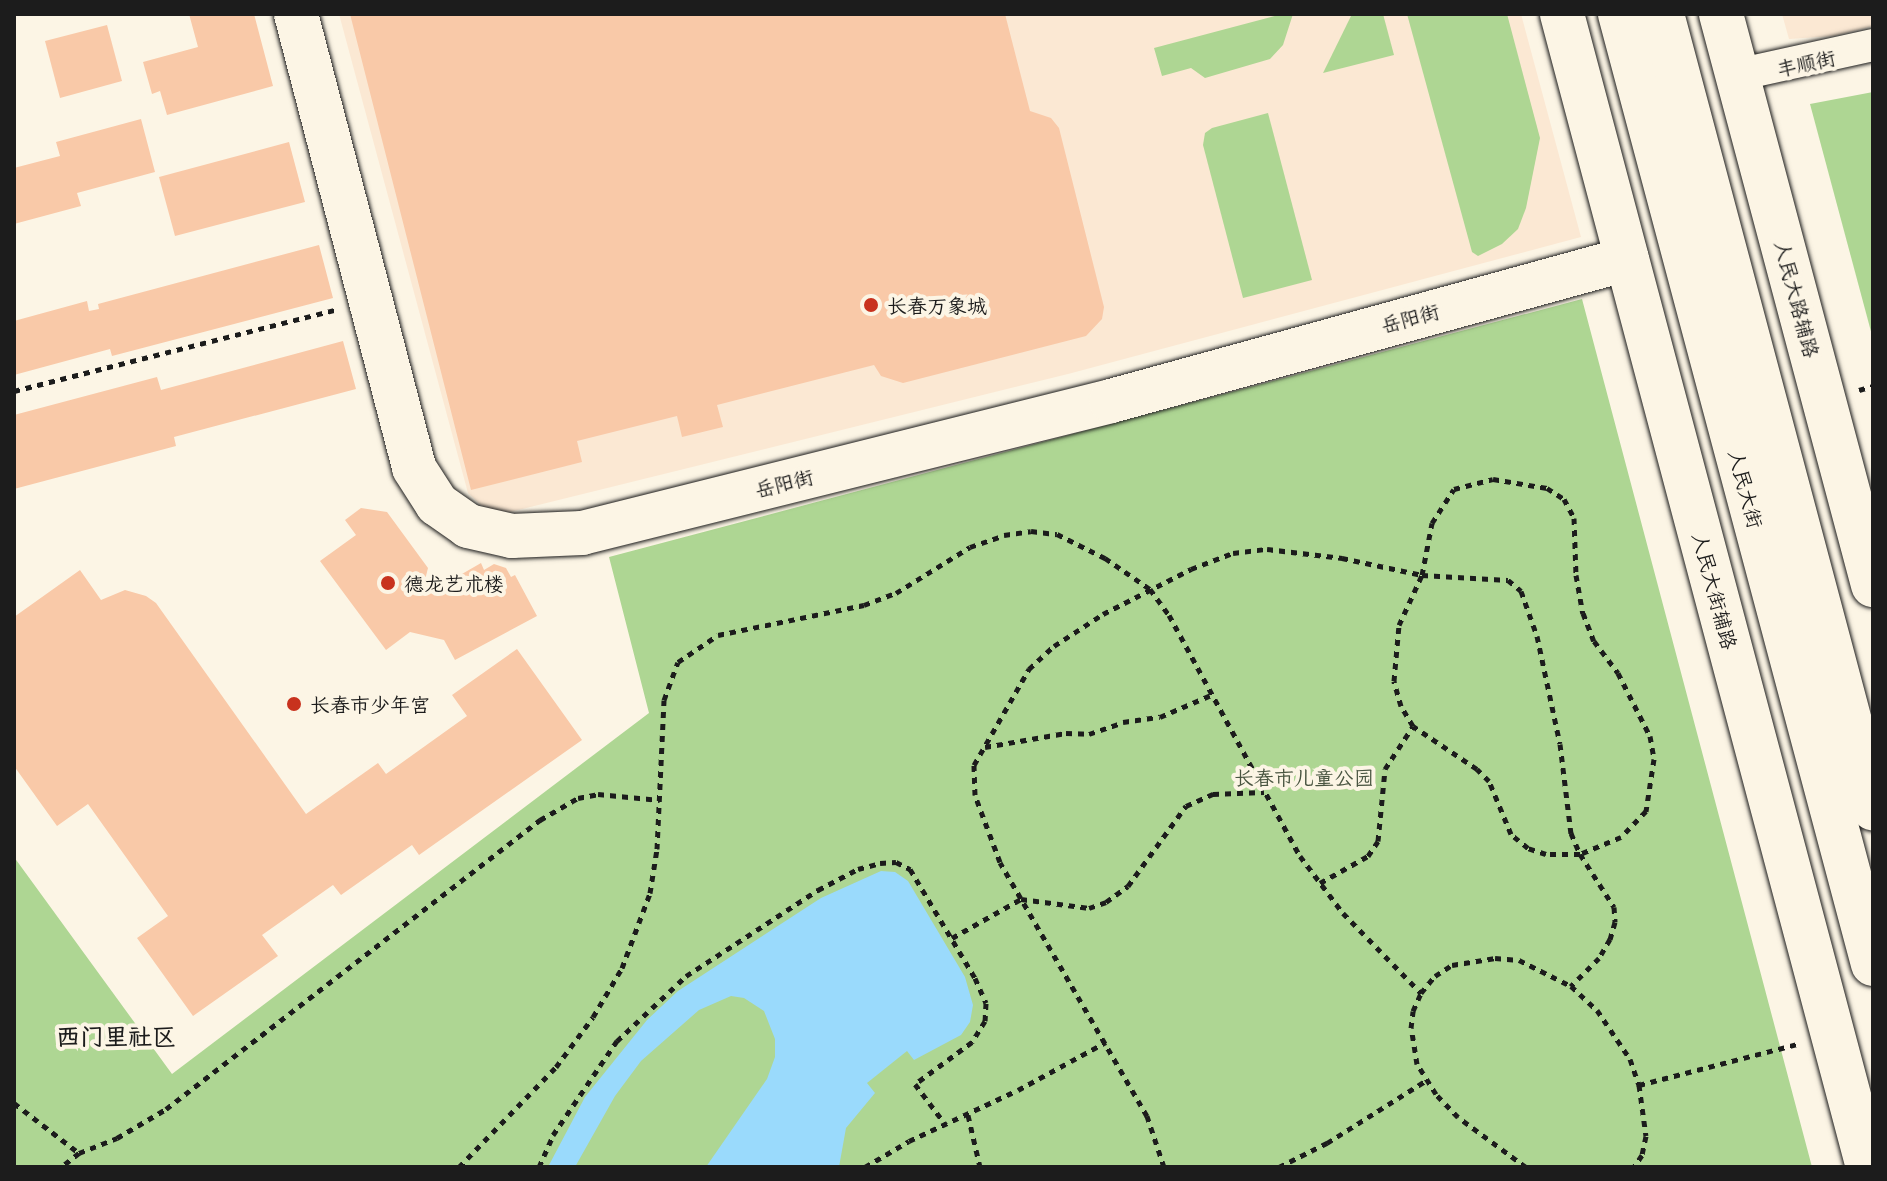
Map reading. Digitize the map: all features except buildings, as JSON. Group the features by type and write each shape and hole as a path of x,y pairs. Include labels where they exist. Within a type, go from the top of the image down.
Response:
{"main road":[{"name":"岳阳街","path":"296,14 414,468 437,504 468,526 512,536 582,533 1111,401 1627,259"},
{"name":"人民大街辅路","path":"1562,14 1868,1167"},
{"name":"人民大街","path":"1620,14 1873,964"},
{"name":"人民大街","path":"1662,14 1866,753 1873,808"},
{"name":"人民大路辅路","path":"1721,14 1873,585"}],"street":[{"name":"丰顺街","path":"1737,75 1873,45"}],"path":[{"path":"14,391 371,301"},
{"path":"1518,480 1547,488 1564,499 1574,518 1576,575 1583,613 1594,641 1640,714 1650,736 1654,759 1646,811 1636,825 1621,837 1580,854 1546,854 1528,848 1511,834 1489,781 1477,769 1413,726 1401,706 1394,681 1395,657 1399,625 1422,575 1432,523 1454,489 1475,481 1518,480"},
{"path":"460,1167 556,1067 593,1017 622,968 650,893 660,800 664,700 678,662 718,635 864,605 896,593 970,547 1031,531 1057,534 1105,558 1150,589 1169,615 1300,856 1343,913 1421,993"},
{"path":"1164,1167 1147,1116 1000,862 975,795 974,765 1029,669 1054,646 1090,622 1150,589 1233,553 1267,549 1342,558 1422,575 1508,580 1521,591 1537,636 1560,744 1571,833 1580,854 1614,907 1615,922 1599,958 1571,986"},
{"path":"985,747 1066,733 1089,734 1123,722 1160,717 1211,695"},
{"path":"1320,883 1368,856 1378,841 1385,769 1413,726"},
{"path":"952,938 1021,899 1089,908 1106,902 1128,886 1186,806 1213,794 1264,792"},
{"path":"61,1167 79,1153 117,1138 166,1109 540,820 578,798 598,794 660,800"},
{"path":"539,1167 553,1135 579,1093 617,1041 686,976 818,890 858,869 896,862 910,869 952,938 986,1003 985,1021 972,1042 915,1084 946,1125"},
{"path":"1526,1167 1458,1117 1425,1081 1417,1064 1411,1028 1421,993 1435,976 1452,965 1495,958 1519,960 1571,986 1616,1034 1639,1085 1646,1136 1642,1155 1634,1167"},
{"path":"865,1167 1106,1042"},
{"path":"1639,1085 1803,1042"},
{"path":"1279,1167 1327,1143 1425,1081"},
{"path":"14,1103 79,1153"},
{"path":"968,1115 980,1167"}],"shaded area":[{"name":"长春万象城","path":"339,14 1521,14 1581,237 1068,374 506,513 484,508 468,493"},
{"path":"1782,14 1873,14 1873,26 1834,36 1789,39"}],"green space":[{"path":"1282,14 1293,14 1283,45 1270,59 1205,78 1191,68 1162,76 1154,48"},
{"path":"1352,14 1383,14 1394,55 1323,73"},
{"path":"1407,14 1507,14 1540,138 1526,208 1518,229 1502,244 1478,256 1472,252"},
{"path":"1873,92 1873,339 1810,104"},
{"path":"1268,113 1312,280 1243,298 1203,145 1205,133 1212,128"},
{"name":"长春市儿童公园","path":"1582,299 1812,1167 14,1167 14,857 172,1074 649,713 609,557"}],"water":[{"path":"881,871 895,872 908,881 965,977 973,1005 970,1022 961,1035 914,1060 907,1051 867,1083 875,1093 846,1128 839,1167 706,1167 767,1079 775,1057 775,1039 764,1011 744,998 731,996 699,1010 641,1061 615,1096 575,1167 548,1167 585,1097 647,1020 678,991 821,898"}],"place":[{"name":"长春万象城","path":"871,305"},
{"name":"德龙艺术楼","path":"388,583"},
{"name":"长春市少年宫","path":"294,704"}],"district":[{"name":"西门里社区","path":"116,1036"}]}
